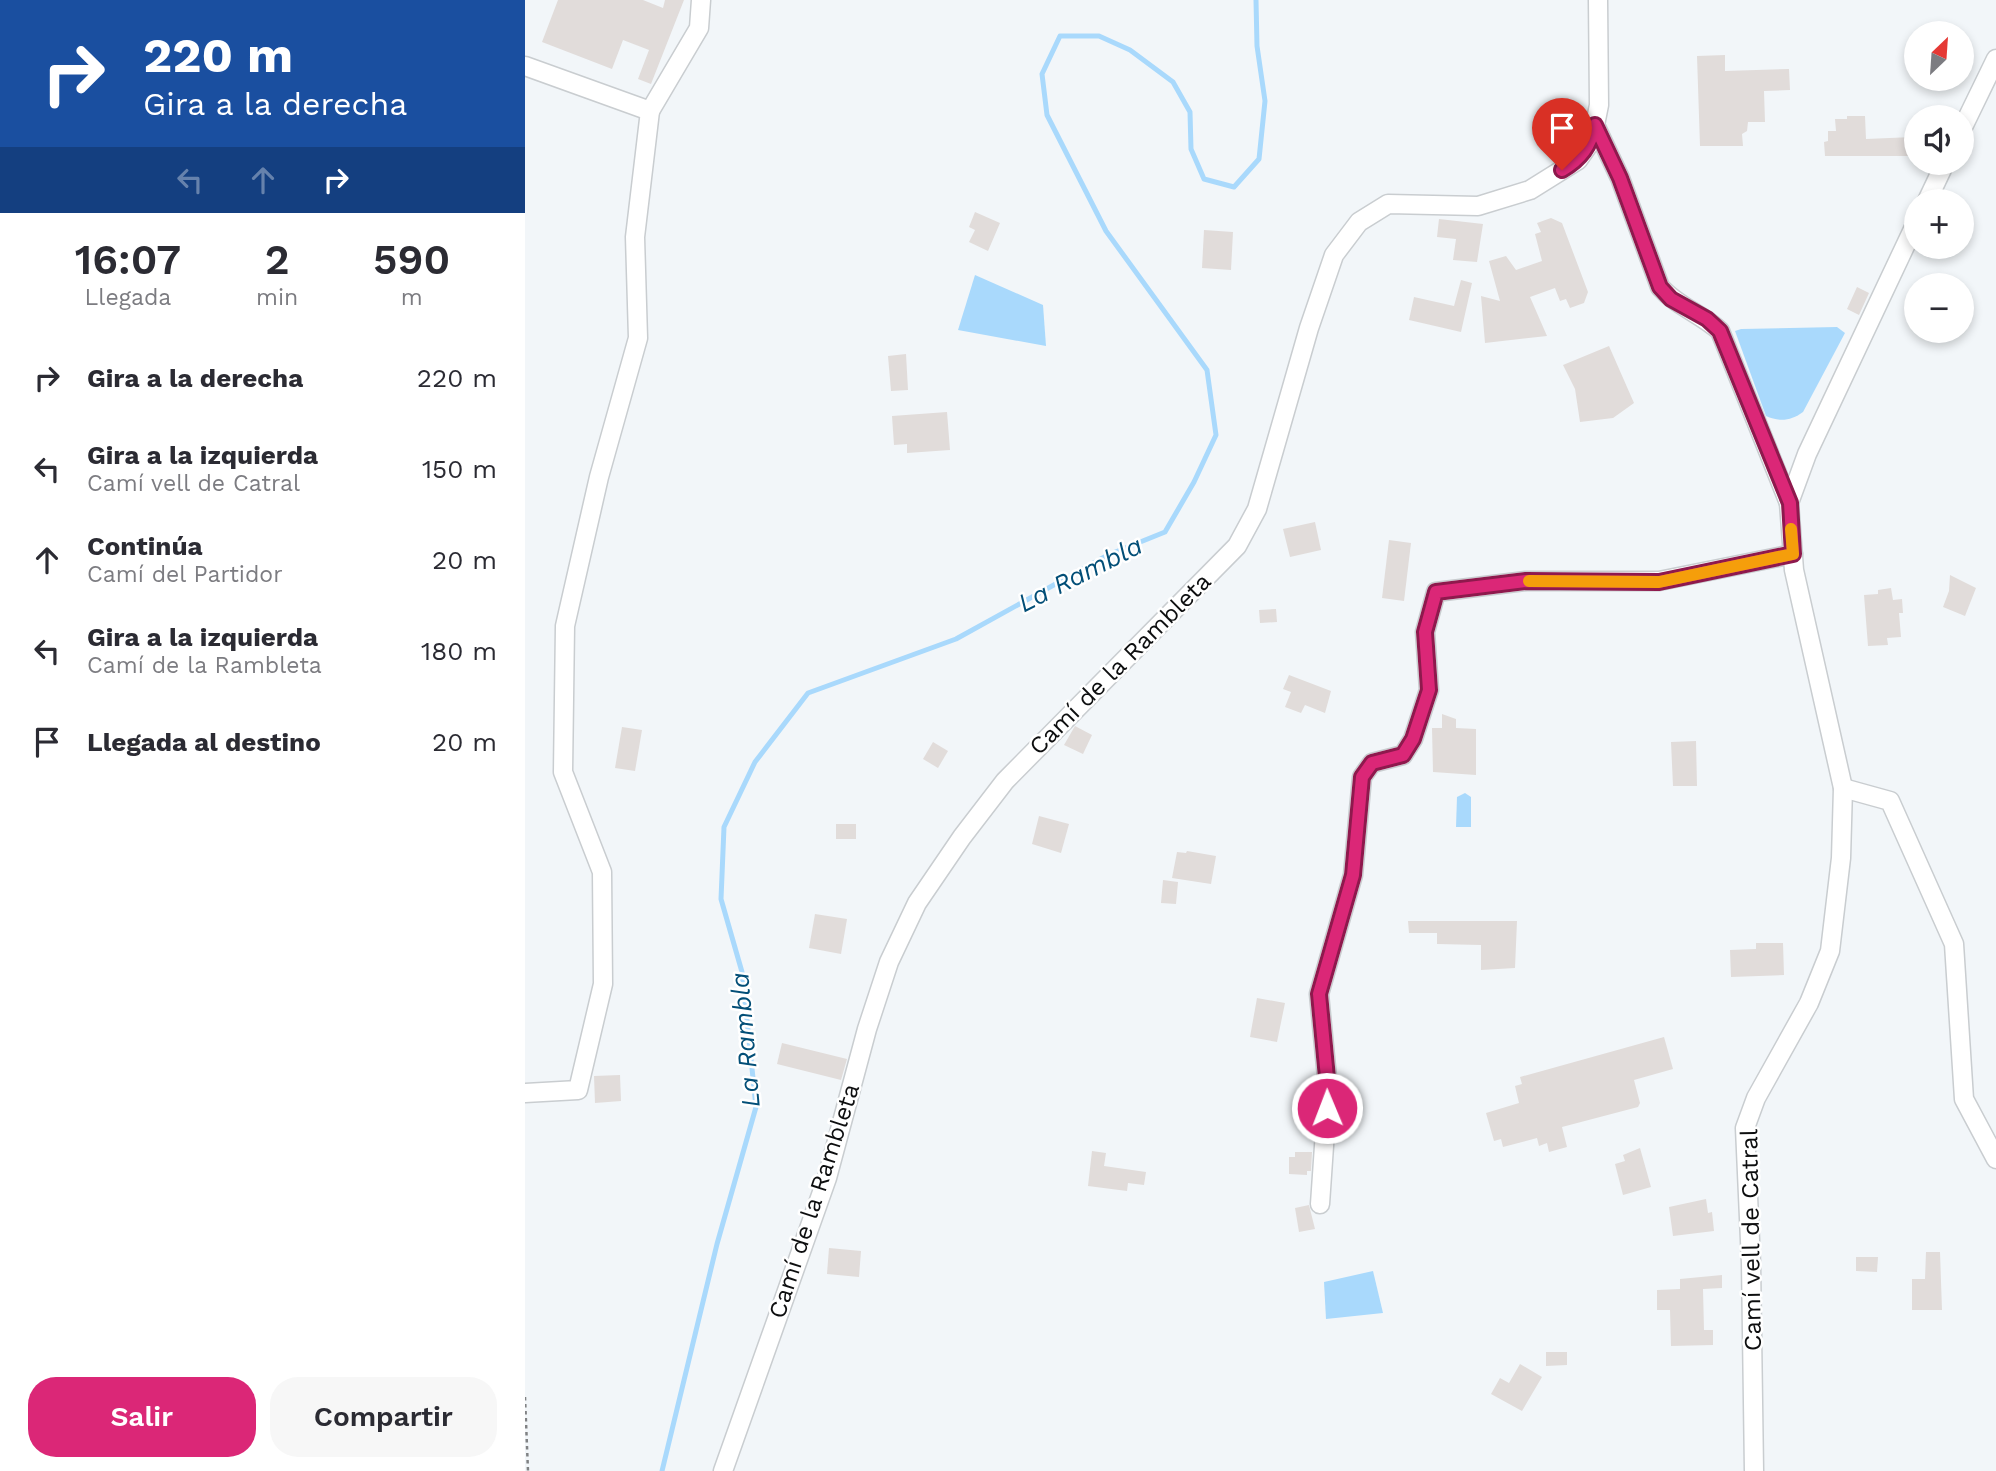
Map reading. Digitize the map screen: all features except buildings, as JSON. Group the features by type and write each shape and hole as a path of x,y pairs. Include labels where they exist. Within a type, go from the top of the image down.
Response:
{"street":[{"path":"525,1093 578,1090 603,984 602,872 563,772 565,626 599,477 638,338 635,237 650,111 699,28 701,0"},
{"name":"Camí de la Rambleta","path":"723,1471 827,1178 867,1030 886,973 918,903 962,836 1005,781 1237,546 1257,509 1308,328 1334,255 1359,222 1388,204 1478,206 1530,190 1578,160 1592,140 1599,105 1598,0"},
{"path":"1974,105 1996,59"},
{"path":"525,66 650,111"},
{"path":"1595,125 1620,178 1660,287 1671,299 1707,319 1720,331 1790,503"},
{"name":"Camí vell de Catral","path":"1754,1471 1751,1263 1745,1128 1756,1098 1809,1003 1829,951 1840,858 1843,788 1794,570 1790,503 1807,454 1904,248"},
{"path":"1320,1204 1328,1088 1319,994 1353,875 1362,777 1372,763 1403,755 1413,739 1429,690 1425,632 1436,592 1526,581 1659,582 1793,554"},
{"path":"1843,788 1890,801 1954,944 1964,1099 1996,1159"}],"path":[{"path":"525,1396 528,1471"}],"water":[{"path":"975,275 1043,305 1046,346 958,330"},
{"path":"1837,327 1845,333 1803,412 1785,420 1766,416 1735,331"},
{"path":"1465,793 1471,797 1471,827 1456,827 1457,797"},
{"path":"1373,1271 1383,1313 1326,1319 1324,1282"}],"waterway":[{"name":"La Rambla","path":"662,1471 717,1244 756,1107 742,972 721,899 724,827 755,762 808,693 956,639 1108,555 1165,532 1194,482 1216,435 1207,370 1106,231 1047,115 1042,74 1060,36 1099,36 1130,50 1173,82 1190,112 1191,149 1204,179 1234,187 1259,159 1265,101 1257,46 1256,0"}],"slow traffic":[{"path":"1529,581 1659,582 1793,554 1791,529"}],"route":[{"path":"1327,1108 1328,1088 1319,994 1353,875 1362,777 1372,763 1403,755 1413,739 1429,690 1425,632 1436,592 1526,581 1659,582 1793,554 1790,503 1777,477 1734,359 1720,331 1707,319 1671,299 1660,287 1620,178 1595,125 1592,140 1578,160 1562,170"}]}
